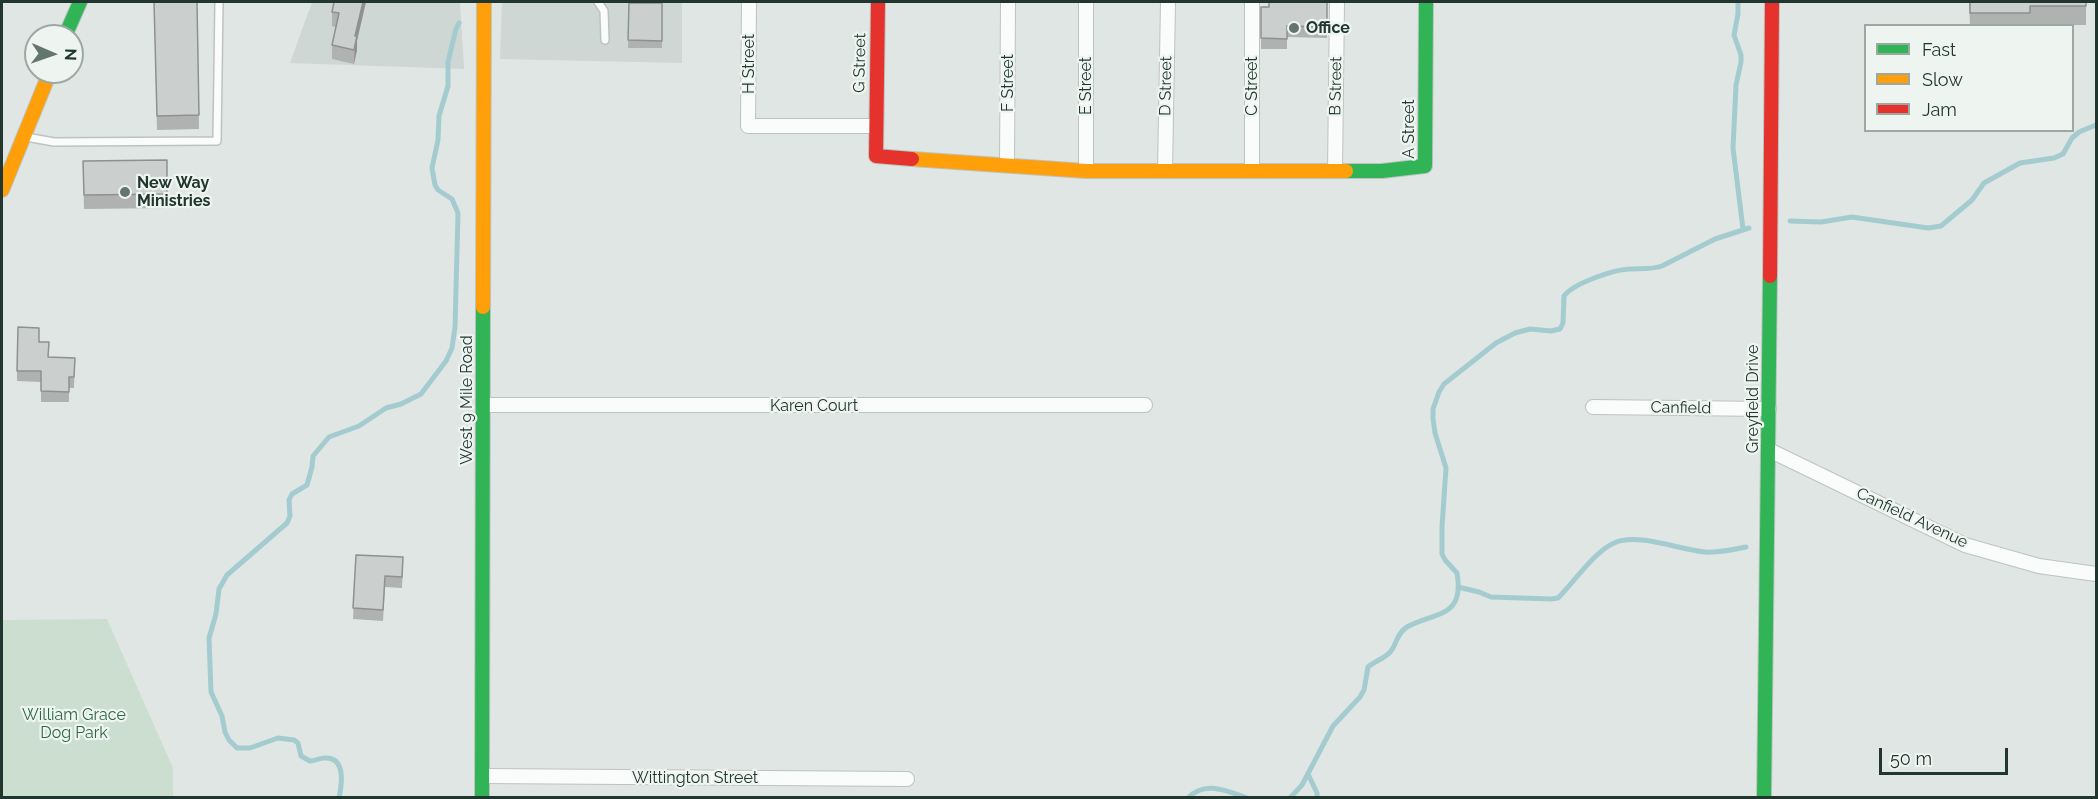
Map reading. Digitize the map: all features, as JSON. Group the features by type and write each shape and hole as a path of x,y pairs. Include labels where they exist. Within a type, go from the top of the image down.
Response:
{"street":[{"path":"70,24 80,2"},
{"name":"West 9 Mile Road","path":"483,798 484,2"},
{"name":"H Street","path":"749,2 748,126 876,126"},
{"name":"G Street","path":"878,2 876,156 1007,165"},
{"name":"F Street","path":"1007,165 1008,2"},
{"name":"E Street","path":"1086,2 1086,171"},
{"name":"D Street","path":"1165,171 1168,2"},
{"name":"C Street","path":"1252,2 1252,170"},
{"name":"B Street","path":"1335,171 1337,2"},
{"name":"A Street","path":"1335,171 1382,171 1425,166 1426,2"},
{"name":"Greyfield Drive","path":"1764,798 1772,2"},
{"path":"2,190 45,84"},
{"path":"1007,165 1086,171 1335,171"},
{"name":"Karen Court","path":"483,405 1145,405"},
{"name":"Canfield","path":"1593,406 1769,409"},
{"name":"Canfield Avenue","path":"1769,450 1965,545 2039,566 2097,574"},
{"name":"Wittington Street","path":"483,776 907,779"}],"lane":[{"path":"23,136 54,142 217,141 219,2"},
{"path":"598,2 605,2"},
{"path":"598,2 604,10 605,40"}],"shaded area":[{"path":"312,2 460,2 464,69 290,63"},
{"path":"502,2 682,2 682,63 500,59"}],"green space":[{"name":"William Grace Dog Park","path":"107,619 173,768 173,797 2,797 2,620"}],"building":[{"path":"154,2 197,2 199,115 157,116"},
{"path":"334,2 363,2 354,50 332,45 339,13 332,12"},
{"name":"Office","path":"1269,2 1327,2 1327,27 1287,26 1287,39 1261,38 1261,7 1269,7"},
{"path":"1970,2 2086,2 2086,6 2030,6 2030,13 1970,13"},
{"path":"629,3 662,3 662,41 628,40"},
{"path":"167,160 167,194 84,195 83,161"},
{"path":"18,327 39,328 39,342 49,342 48,357 75,358 74,377 69,377 69,392 41,391 41,371 17,371"},
{"path":"356,555 403,557 402,577 385,576 383,610 353,608"}],"waterway":[{"path":"1738,2 1734,35 1741,62 1736,85 1733,148 1743,229"},
{"path":"339,798 341,772 336,761 322,758 310,761 301,756 298,743 294,740 278,738 250,748 237,748 229,740 222,716 211,692 209,638 216,614 219,589 227,575 287,523 290,516 289,500 292,494 307,485 313,456 329,437 359,426 386,408 401,404 421,394 446,361 452,348 455,327 458,213 452,199 438,190 435,185 432,168 438,140 439,116 448,86 448,62 459,23"},
{"path":"1790,221 1821,222 1852,217 1928,228 1941,226 1972,200 1984,183 2020,163 2054,158 2063,154 2072,138 2079,132 2096,125"},
{"path":"1290,798 1302,785 1333,726 1360,697 1364,690 1368,667 1389,653 1404,629 1446,611 1456,598 1457,573 1442,554 1446,468 1433,419 1433,409 1444,384 1496,343 1515,333 1530,329 1551,331 1560,329 1563,323 1564,296 1576,286 1622,270 1662,266 1715,239 1749,228"},
{"path":"1458,587 1491,597 1551,599 1558,598 1599,553 1623,540 1646,540 1705,552 1720,552 1746,547"},
{"path":"1308,774 1317,798"},
{"path":"1188,798 1202,789 1209,788 1224,790 1247,798"}],"traffic: fast":[{"path":"70,24 80,2"},
{"path":"1346,171 1382,171 1425,166 1426,2"},
{"path":"1764,798 1770,276"},
{"path":"482,798 483,307"}],"traffic: slow":[{"path":"483,307 484,2"},
{"path":"2,190 45,84"},
{"path":"912,159 1086,171 1346,171"}],"traffic: jam":[{"path":"878,2 876,156 912,159"},
{"path":"1770,276 1772,2"}],"place":[{"name":"Office","path":"1294,28"},
{"name":"New Way Ministries","path":"125,192"}]}
